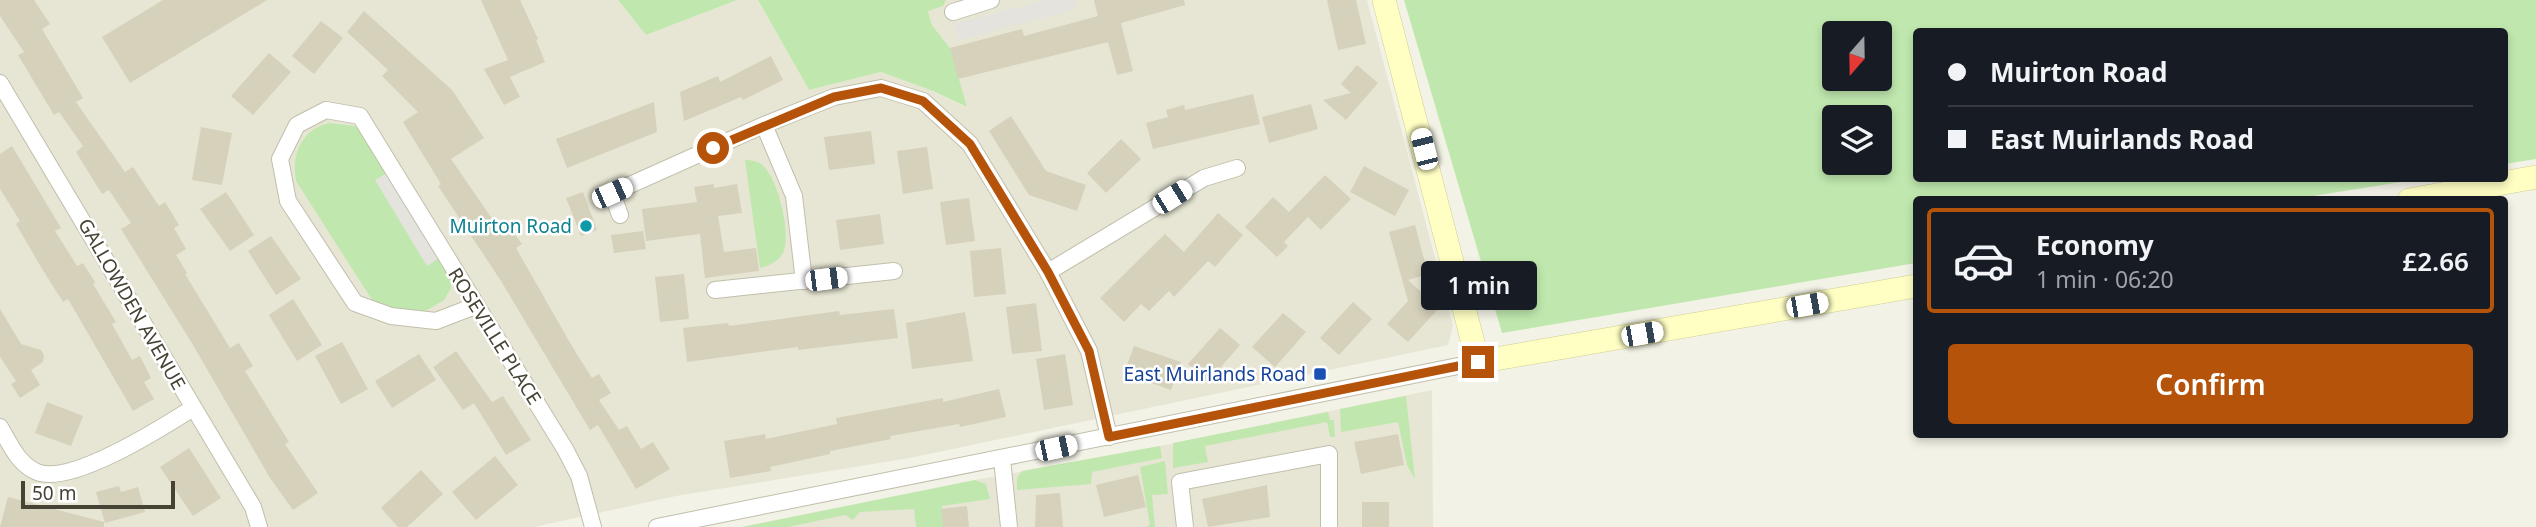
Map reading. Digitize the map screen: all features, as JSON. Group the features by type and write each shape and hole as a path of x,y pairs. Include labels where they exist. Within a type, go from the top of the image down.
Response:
{"main road":[{"path":"1384,0 1478,362 1913,287"},
{"path":"2431,196 2536,177"}],"street":[{"path":"953,12 991,0"},
{"name":"GALLOWDEN AVENUE","path":"0,83 253,507 259,527"},
{"path":"620,215 612,193 834,97 881,88 923,101 970,144 1048,272 1089,351 1109,437"},
{"name":"ROSEVILLE PLACE","path":"475,306 436,321 391,316 355,303 288,201 280,159 297,125 326,110 360,116 565,449 579,476 593,527"},
{"path":"764,125 794,196 804,281"},
{"path":"1048,272 1204,178 1237,168"},
{"path":"715,290 894,271"},
{"path":"657,527 1478,362"},
{"path":"0,427 21,462 38,473 64,475 159,429 193,408"},
{"path":"1185,527 1180,482 1329,454 1329,527"},
{"path":"1002,459 1009,527"}],"shaded area":[{"path":"0,0 618,0 646,35 737,0 758,0 809,90 881,72 933,91 966,107 950,48 932,25 928,10 942,6 940,0 1367,0 1453,326 1448,345 910,458 676,496 534,527 0,527"},
{"path":"1047,0 1075,0 1077,9 959,40 954,24"},
{"path":"389,172 441,257 427,266 375,180"},
{"path":"1432,390 1433,527 742,527 1165,445"}],"green space":[{"path":"618,0 737,0 646,35"},
{"path":"758,0 946,0 943,6 928,11 932,25 950,48 967,107 881,72 809,90"},
{"path":"1404,0 2536,0 2536,159 2508,163 2508,28 1913,28 1913,182 2401,182 2313,196 1913,196 1913,264 1502,333"},
{"path":"329,123 355,126 363,133 441,257 451,279 451,288 444,300 424,312 404,313 374,303 296,181 295,162 300,145 311,131"},
{"path":"745,160 761,164 773,180 782,206 786,233 783,253 779,259 760,268"},
{"path":"1406,396 1415,479 1407,465 1398,422 1341,432 1340,409"},
{"path":"1328,412 1330,420 1334,420 1335,437 1330,437 1327,422 1205,446 1208,462 1173,468 1173,443"},
{"path":"1160,446 1162,458 1092,472 1091,484 1017,490 1017,478 1022,471"},
{"path":"1165,461 1168,494 1152,495 1155,527 1146,527 1150,525 1140,467"},
{"path":"975,480 986,484 990,499 942,506 943,527 916,527 914,509 860,512 853,520 845,515 788,527 742,527"}],"building":[{"path":"0,0 34,0 50,24 42,29 83,98 76,102 125,172 133,167 159,206 165,202 179,225 174,228 186,249 176,255 187,273 185,274 230,348 239,343 253,366 245,371 289,442 285,444 318,493 293,510 270,478 193,345 121,229 131,223 109,190 102,194 76,152 83,146 59,112 54,115 18,55 24,52 0,16"},
{"path":"163,0 267,0 130,83 102,37"},
{"path":"481,0 520,0 538,39 536,40 545,62 510,77 520,97 504,105 484,69 508,60"},
{"path":"1094,0 1184,0 1185,5 1121,23 1133,71 1117,75 1108,42 958,79 950,48 1022,29 1024,36 1098,16"},
{"path":"1327,0 1356,0 1366,44 1338,50"},
{"path":"364,11 452,90 484,138 451,159 501,232 509,227 522,244 516,248 573,348 592,378 599,374 611,393 599,400 619,430 627,426 641,449 653,442 670,469 636,489 598,425 590,430 501,281 438,186 441,184 403,122 418,112 382,76 388,70 347,32"},
{"path":"321,21 343,38 314,74 292,56"},
{"path":"269,53 291,72 253,115 231,96"},
{"path":"771,56 783,80 743,100 741,97 684,121 680,92 718,76 720,82"},
{"path":"1357,65 1378,83 1346,120 1323,100 1351,93 1341,84"},
{"path":"1253,94 1260,124 1153,149 1146,123 1168,117 1166,110 1184,105 1185,110"},
{"path":"654,102 657,132 567,168 556,139"},
{"path":"1311,104 1318,129 1269,143 1262,117"},
{"path":"1011,116 1046,171 1086,185 1077,211 1029,195 989,131"},
{"path":"201,127 232,133 222,185 192,180"},
{"path":"871,131 875,164 829,170 824,137"},
{"path":"1121,139 1141,159 1106,193 1087,173"},
{"path":"12,146 61,228 55,231 77,266 83,263 95,282 93,284 116,322 112,324 132,360 140,356 151,378 144,382 154,399 133,411 68,299 63,302 41,267 16,224 20,221 0,189 0,154"},
{"path":"927,147 933,189 903,194 897,151"},
{"path":"1364,166 1409,190 1395,216 1350,192"},
{"path":"1325,175 1351,199 1321,230 1308,217 1284,242 1288,246 1277,257 1245,227 1273,197 1289,212"},
{"path":"714,184 714,188 737,184 742,213 718,216 724,252 756,248 759,271 705,278 700,234 646,241 642,209 697,202 694,187"},
{"path":"226,192 254,235 230,251 200,209"},
{"path":"583,192 597,230 581,236 566,198"},
{"path":"969,198 975,241 946,245 940,202"},
{"path":"1218,213 1243,235 1215,267 1208,261 1174,297 1169,291 1149,311 1141,304 1124,322 1100,298 1165,234 1184,252"},
{"path":"880,214 884,244 840,250 836,220"},
{"path":"1415,225 1428,274 1408,280 1439,308 1408,342 1387,324 1408,301 1389,232"},
{"path":"643,231 646,249 614,253 611,235"},
{"path":"271,236 301,279 276,295 248,251"},
{"path":"1001,248 1006,294 974,297 970,251"},
{"path":"684,274 689,319 660,322 655,277"},
{"path":"293,299 322,345 297,361 269,315"},
{"path":"1353,302 1372,319 1339,355 1320,338"},
{"path":"1036,303 1042,351 1012,354 1006,307"},
{"path":"0,309 21,344 41,350 44,355 43,362 31,370 40,385 20,398 11,384 16,381 0,357"},
{"path":"894,309 898,338 798,350 798,347 687,362 683,328 728,323 729,326 839,311 840,315"},
{"path":"965,312 973,361 912,369 906,323"},
{"path":"1283,313 1306,332 1275,367 1252,347"},
{"path":"1220,328 1240,345 1208,382 1188,364"},
{"path":"342,342 368,389 341,404 315,356"},
{"path":"1134,346 1181,362 1171,390 1124,373"},
{"path":"456,351 492,402 503,396 531,440 506,455 474,403 463,410 433,367"},
{"path":"419,354 436,380 392,408 375,381"},
{"path":"1065,354 1073,405 1044,410 1036,359"},
{"path":"999,389 1006,417 960,427 959,424 890,436 891,439 770,467 771,471 730,478 724,441 765,434 766,439 837,424 836,418 943,398 943,402"},
{"path":"47,402 83,416 71,446 35,433"},
{"path":"1398,434 1404,465 1361,474 1354,442"},
{"path":"189,448 221,498 193,516 160,467"},
{"path":"495,456 518,485 476,520 452,492"},
{"path":"421,470 443,494 407,527 398,527 381,508"},
{"path":"1138,475 1146,507 1104,517 1096,485"},
{"path":"1267,485 1270,517 1208,527 1202,499"},
{"path":"119,486 121,492 138,487 145,512 105,523 96,492"},
{"path":"1060,493 1063,527 1035,527 1036,495"},
{"path":"8,497 104,522 104,527 0,527"},
{"path":"1362,502 1389,502 1389,527 1362,527"},
{"path":"967,506 969,527 943,527 941,509"}],"place":[{"name":"Muirton Road","path":"586,226"},
{"name":"East Muirlands Road","path":"1320,374"}],"route":[{"path":"713,148 834,97 881,88 923,101 970,144 1048,272 1089,351 1109,437 1478,362"}]}
